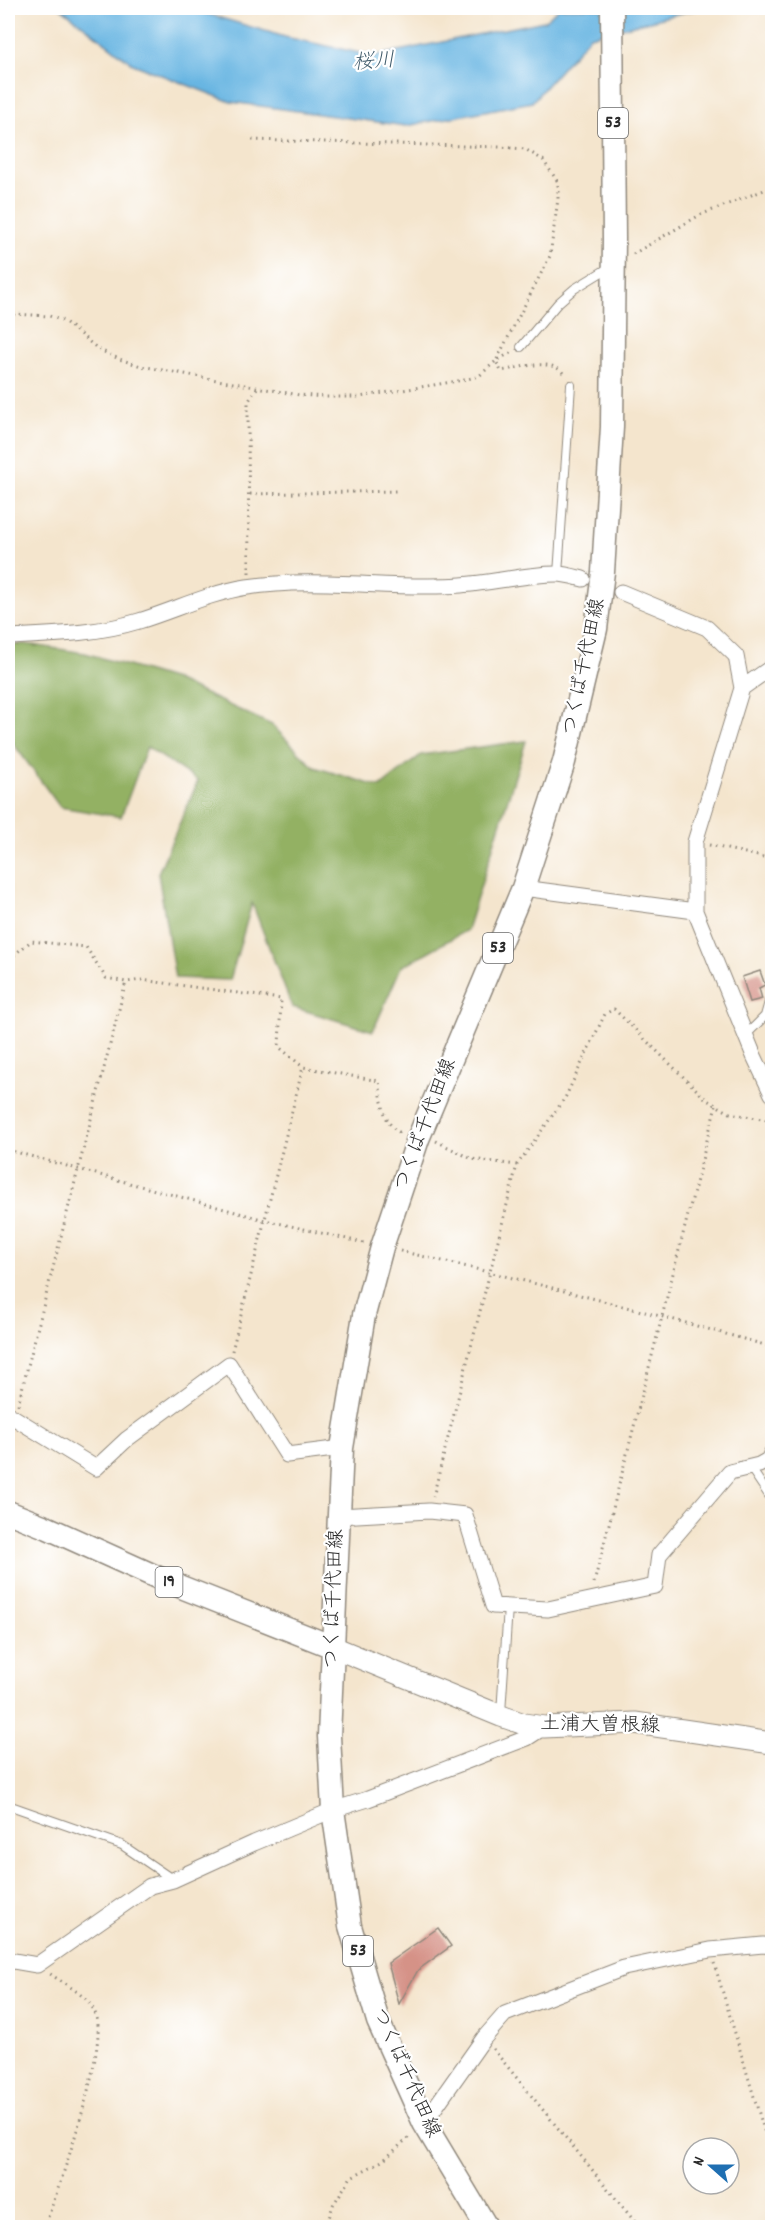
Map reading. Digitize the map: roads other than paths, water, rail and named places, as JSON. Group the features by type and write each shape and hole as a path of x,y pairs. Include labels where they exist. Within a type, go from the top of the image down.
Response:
{"main road":[{"name":"つくば千代田線","path":"487,2228 424,2123 375,2010 350,1926 333,1810 329,1736 342,1448 364,1315 382,1247 417,1139 523,888 564,762 596,629 603,572 612,427 614,238 612,8"},
{"name":"19","path":"8,1512 161,1579 333,1647"},
{"name":"土浦大曽根線","path":"333,1647 524,1724 544,1727 635,1723 772,1743"}],"street":[{"path":"8,637 102,629 137,622 217,593 249,587 317,582 396,586 462,585 558,574 584,579"},
{"path":"621,592 707,628 736,656 742,688 695,842 695,911 772,1094"},
{"path":"742,688 772,667"},
{"path":"523,888 695,911"},
{"path":"11,1416 96,1468 127,1439 229,1364 287,1455 342,1448"},
{"path":"339,1516 429,1511 465,1515 493,1606 548,1609 590,1602 655,1586 658,1555 730,1472 768,1460 772,1452"},
{"path":"8,1960 37,1965 150,1886 173,1880 333,1810 368,1799 527,1738 544,1727"},
{"path":"424,2123 484,2038 505,2014 624,1968 710,1950 772,1946"}],"lane":[{"path":"521,347 558,303 574,289 613,265"},
{"path":"558,574 571,385"},
{"path":"746,1035 765,1016 772,991"},
{"path":"750,1467 772,1500"},
{"path":"501,1716 508,1607"},
{"path":"8,1805 122,1845 173,1880"}],"water":[{"name":"桜川","path":"61,8 188,8 285,37 374,56 544,21 559,8 701,8 590,36 532,102 406,126 231,102 133,64"}]}
